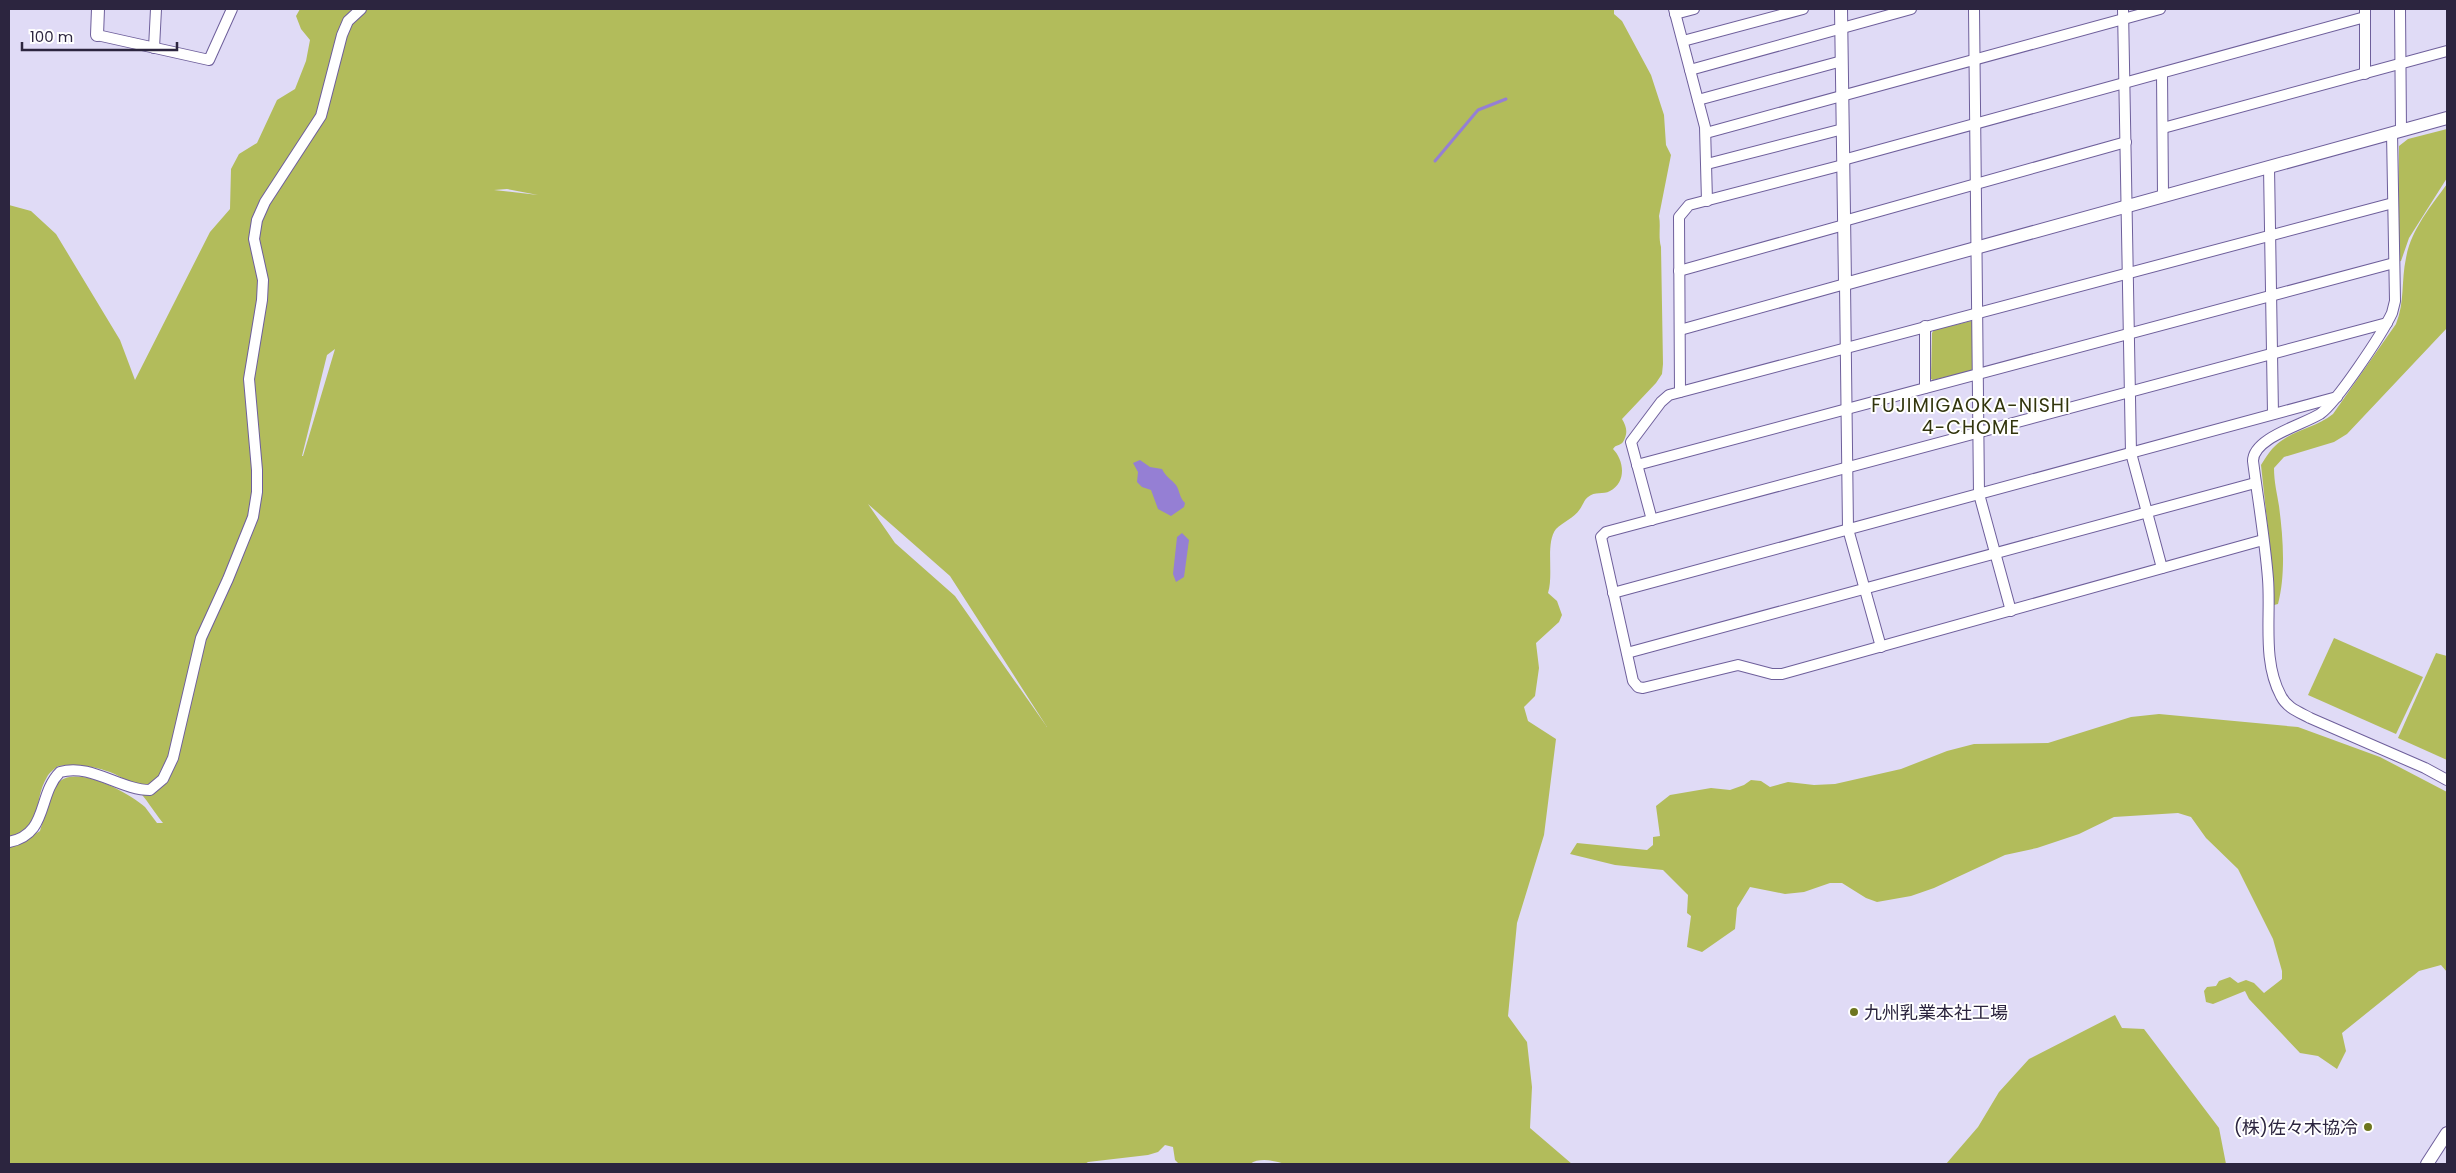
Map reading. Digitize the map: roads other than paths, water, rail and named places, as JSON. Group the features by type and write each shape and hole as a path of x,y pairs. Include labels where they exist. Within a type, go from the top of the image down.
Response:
{"street":[{"path":"98,9 96,35 209,60 231,9"},
{"path":"154,48 156,9"},
{"path":"9,842 23,836 34,827 40,818 49,786 60,772 78,770 136,788 150,790 163,779 173,758 201,638 241,548 252,517 257,492 250,379 262,300 263,280 254,239 257,220 265,202 321,116 342,35 348,21 361,9"},
{"path":"1694,9 1675,11 1706,133 1707,200"},
{"path":"1683,41 1803,9"},
{"path":"1841,9 1848,529 1881,647"},
{"path":"1690,70 1911,9"},
{"path":"1974,9 1979,494 2011,610"},
{"path":"1706,133 1842,94 1975,59 2124,14 2160,9"},
{"path":"2402,9 2393,203 2394,306 2386,323 2337,397 2319,414 2260,446 2253,458 2268,580 2268,622 2272,666 2277,688 2287,706 2310,718 2416,764 2447,780"},
{"path":"1680,392 1679,217 1689,205 2125,83 2365,13 2365,74"},
{"path":"2124,14 2130,452 2162,568"},
{"path":"2163,128 2447,51"},
{"path":"1698,100 1842,61"},
{"path":"2162,72 2163,196"},
{"path":"1680,330 2447,118"},
{"path":"1706,164 1843,129"},
{"path":"1679,271 2126,142"},
{"path":"2269,167 2273,414"},
{"path":"1652,520 1631,442 1661,402 1669,395 2393,203"},
{"path":"1637,465 2394,263"},
{"path":"2264,540 1782,674 1772,674 1738,665 1643,688 1635,684 1601,538 1606,532 2386,323"},
{"path":"1924,326 1925,388"},
{"path":"1613,593 2337,397"},
{"path":"1627,653 2255,483"},
{"path":"2427,1164 2447,1133"}],"waterway":[{"path":"1435,161 1478,110 1506,99"}],"place":[{"name":"九州乳業本社工場","path":"1854,1012"},
{"name":"(株)佐々木協冷","path":"2368,1127"}],"district":[{"name":"FUJIMIGAOKA-NISHI 4-CHOME","path":"1971,416"}]}
